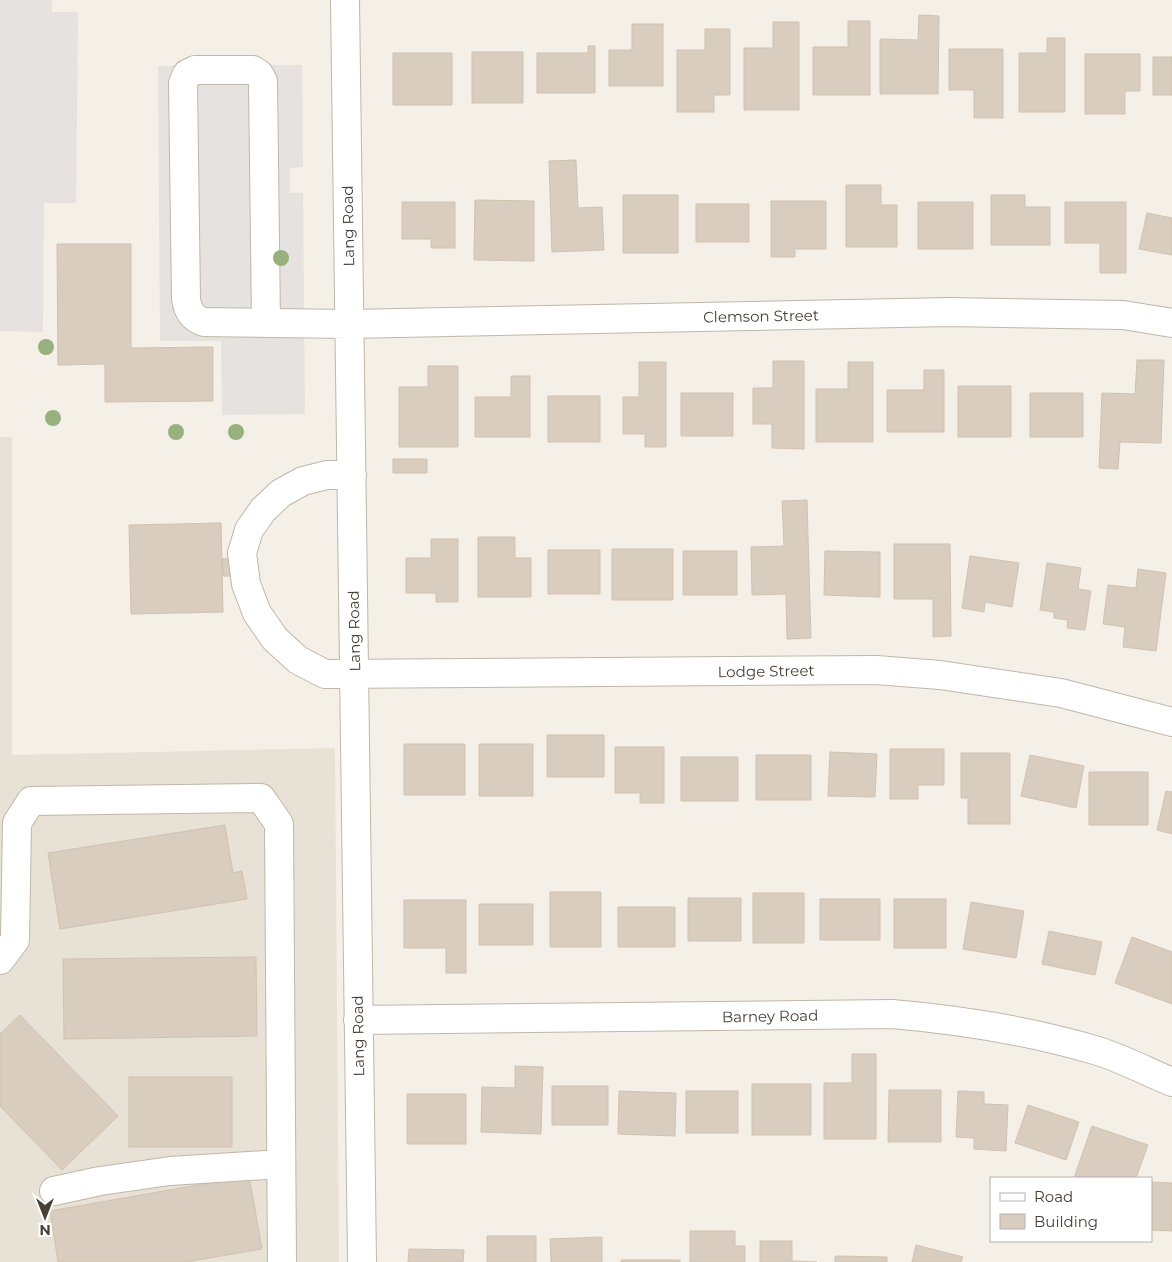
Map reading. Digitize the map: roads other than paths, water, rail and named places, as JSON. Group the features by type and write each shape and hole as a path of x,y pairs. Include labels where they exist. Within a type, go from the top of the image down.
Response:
{"street":[{"name":"Lang Road","path":"345,0 362,1262"},
{"name":"Clemson Street","path":"266,323 263,81 259,74 253,70 195,70 187,74 183,95 187,308 197,320 204,322 266,323 350,324 950,312 1124,315 1172,323"},
{"name":"Lodge Street","path":"352,475 327,475 303,481 282,493 263,510 254,523 242,554 246,584 257,613 275,639 298,660 325,674 876,670 940,675 1061,693 1172,722"},
{"path":"0,960 15,940 18,823 31,801 261,798 280,824 282,1262"},
{"name":"Barney Road","path":"358,1020 892,1014 948,1019 1019,1031 1099,1052 1172,1082"},
{"path":"54,1191 100,1181 170,1171 282,1164"}]}
